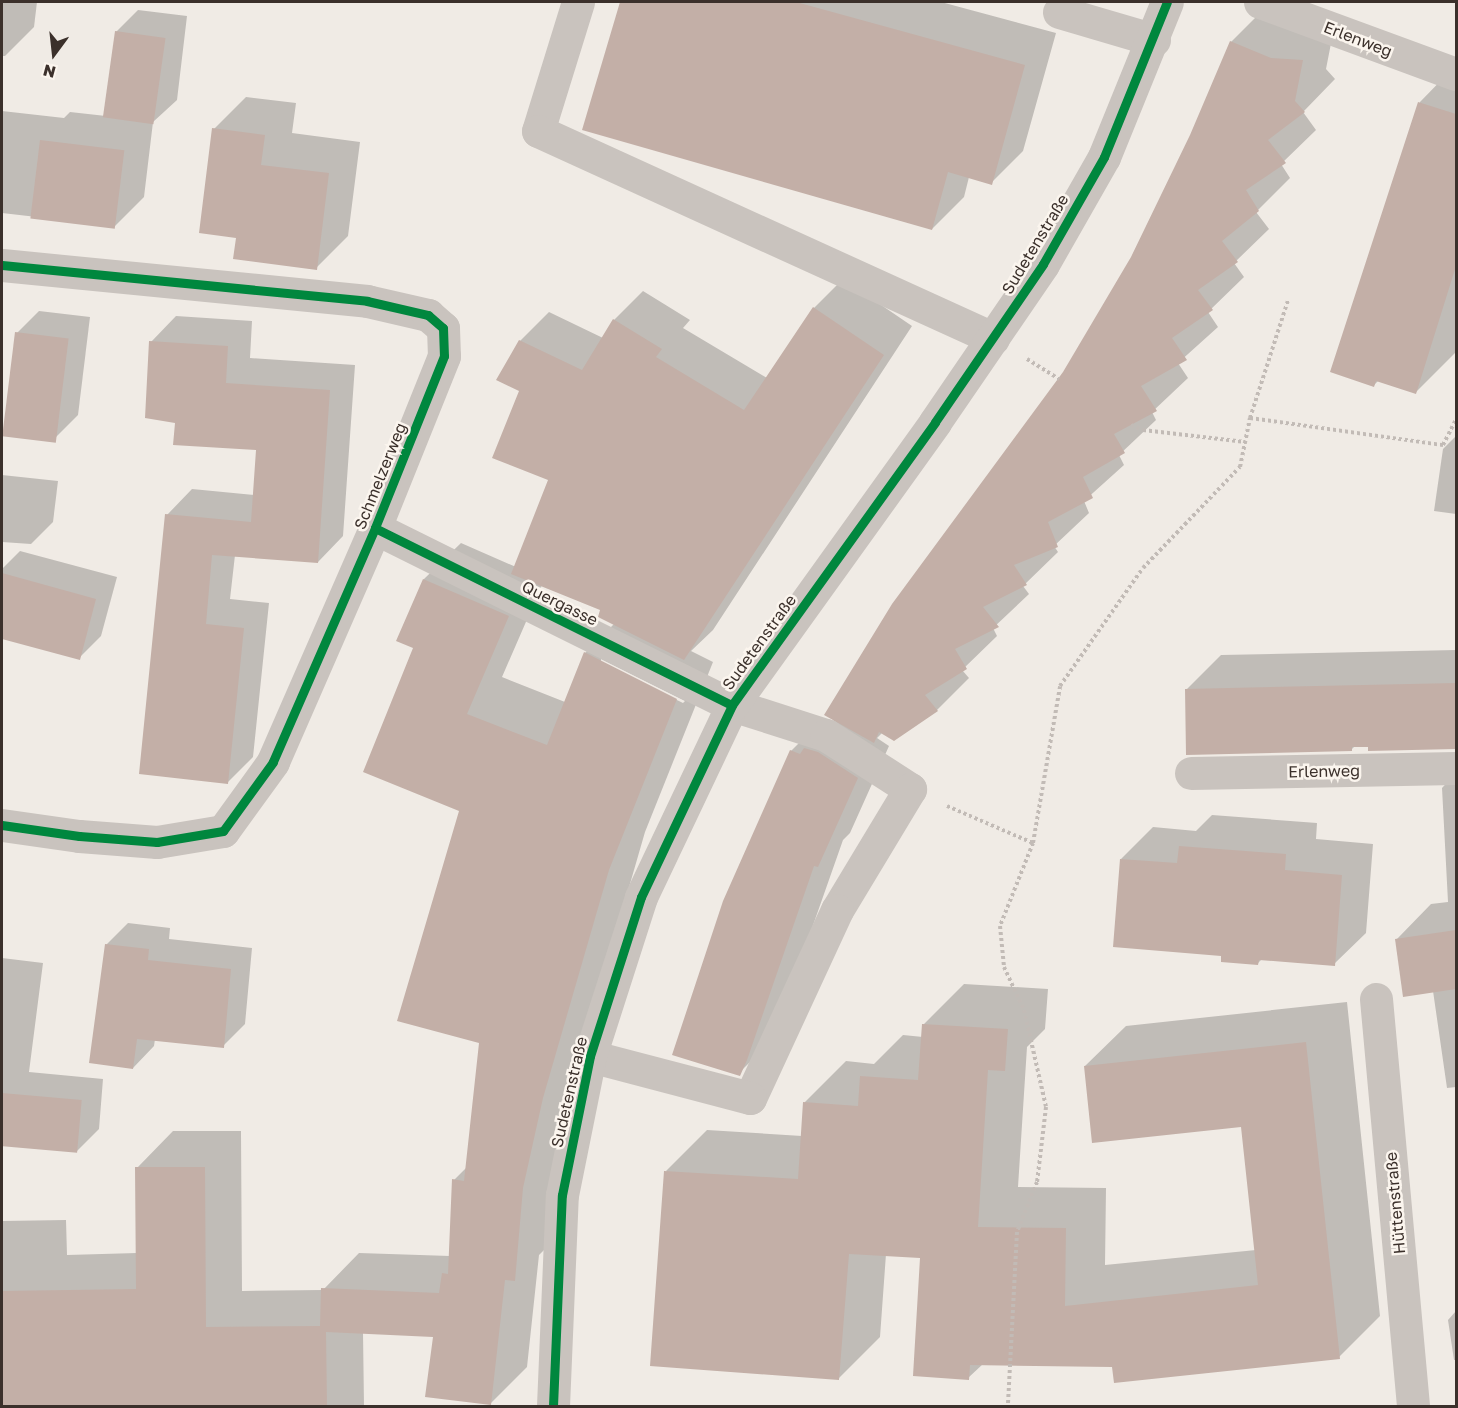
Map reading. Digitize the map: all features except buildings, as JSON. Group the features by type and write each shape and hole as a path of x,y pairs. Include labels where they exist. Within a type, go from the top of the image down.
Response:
{"street":[{"path":"578,2 538,131 993,338"},
{"name":"Sudetenstraße","path":"553,1407 562,1195 590,1056 641,897 732,705 993,338 1042,264 1104,158 1154,40 1167,2"},
{"name":"Erlenweg","path":"1260,2 1456,74"},
{"path":"1059,12 1154,40"},
{"name":"Schmelzerweg","path":"2,265 367,301 428,315 443,328 444,356 375,528 273,762 223,831 157,842 79,836 2,825"},
{"name":"Quergasse","path":"375,528 732,705 826,735 910,789"},
{"name":"Erlenweg","path":"1191,773 1456,768"},
{"path":"590,1056 750,1098 837,910 910,789"},
{"name":"Hüttenstraße","path":"1376,999 1413,1407"}],"path":[{"path":"1008,1407 1017,1232 1036,1182 1046,1107 1024,1010 1004,967 1000,926 1033,843 1060,686 1143,568 1240,467 1250,418 1288,300"},
{"path":"1250,418 1443,445 1456,419"},
{"path":"1131,425 1143,430 1245,442"},
{"path":"910,789 1033,843"}],"cycle path":[{"path":"553,1406 562,1195 590,1056 641,897 732,705 935,422 1043,264 1104,157 1167,2"},
{"path":"2,265 367,301 428,315 443,328 444,356 375,528 273,762 223,831 157,842 79,836 2,825"},
{"path":"375,528 732,705"}]}
